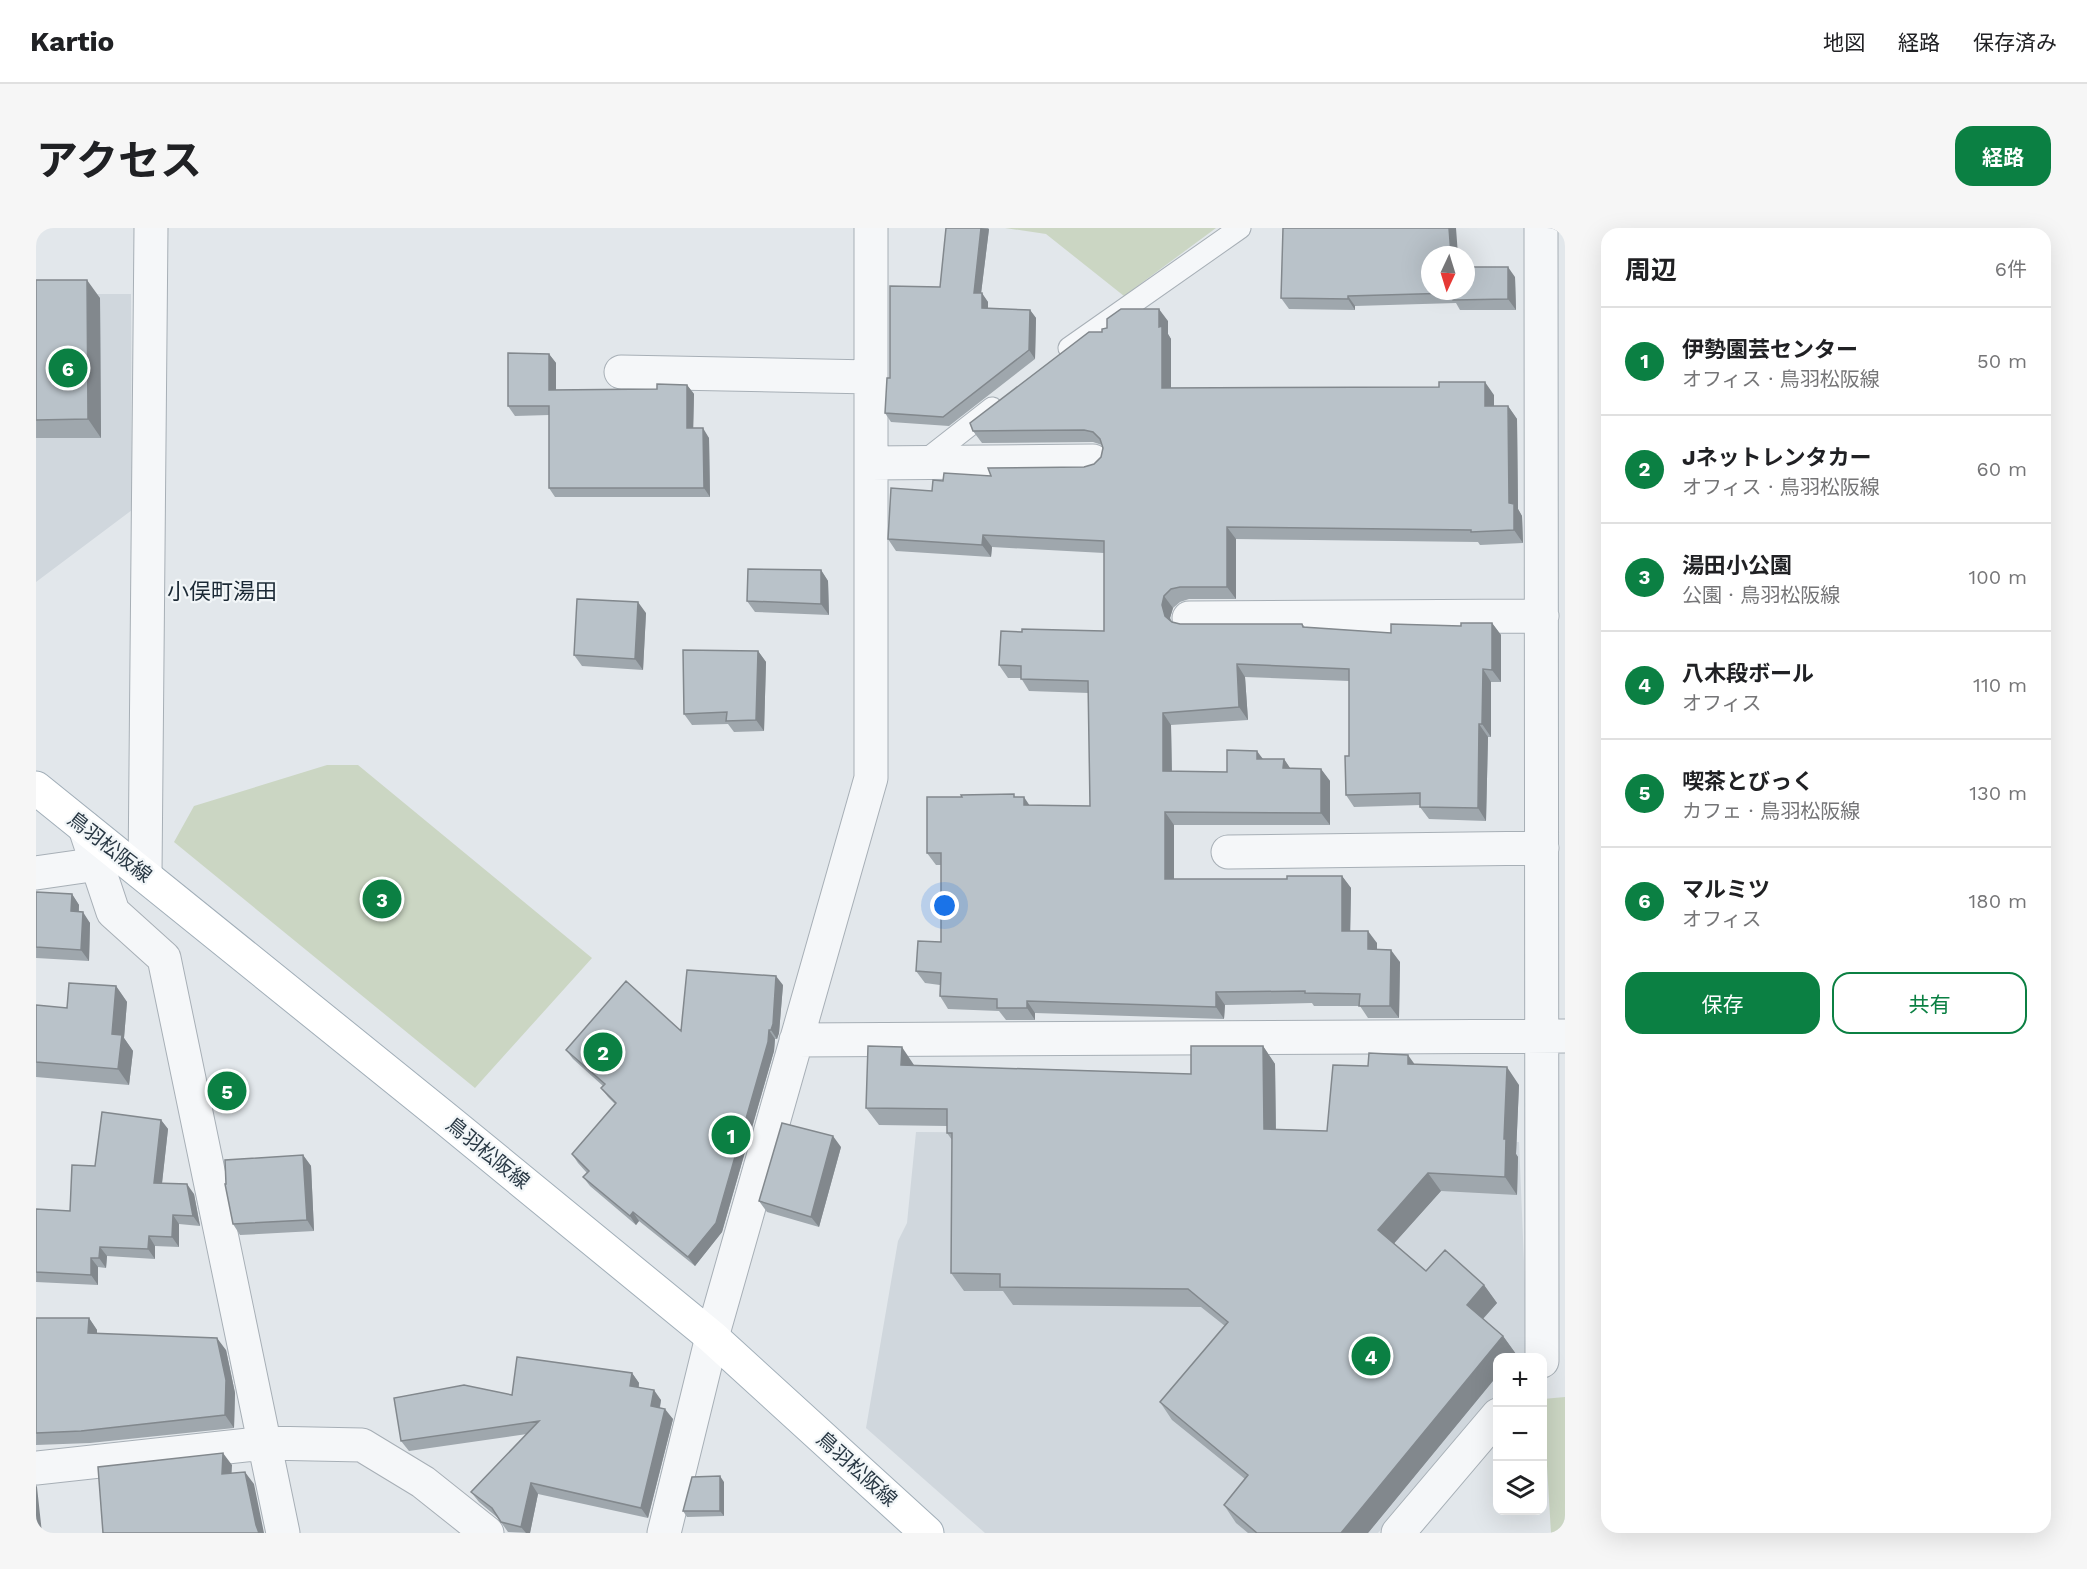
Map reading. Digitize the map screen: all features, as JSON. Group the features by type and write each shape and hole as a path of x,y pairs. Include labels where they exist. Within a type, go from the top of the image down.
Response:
{"main road":[{"name":"鳥羽松阪線","path":"36,788 145,874 712,1337 925,1532"}],"street":[{"path":"145,874 151,228"},
{"path":"664,1533 712,1337 871,778 871,228"},
{"path":"1541,228 1542,848 1554,1036 1542,1353"},
{"path":"621,372 871,377"},
{"path":"871,463 1093,460"},
{"path":"1189,618 1542,616"},
{"path":"85,828 113,912 164,958 283,1533"},
{"path":"1228,852 1542,848"},
{"path":"36,873 98,864"},
{"path":"796,1040 1554,1036"},
{"path":"1398,1533 1493,1420"},
{"path":"36,1468 265,1443 363,1445 423,1482 487,1533"}],"lane":[{"path":"1051,362 1240,228"},
{"path":"923,462 1005,398"}],"shaded area":[{"path":"36,294 131,294 132,510 36,582"},
{"path":"916,1132 1273,1134 1322,1144 1519,1142 1528,1353 1493,1353 1493,1400 1378,1533 985,1533 866,1428 898,1241 907,1223"}],"green space":[{"path":"1005,228 1216,228 1124,296 1046,234"},
{"path":"327,765 358,765 592,958 475,1088 174,842 194,806"},
{"path":"1565,1397 1565,1533 1551,1533 1547,1466 1547,1399"}],"building":[{"path":"946,228 981,228 974,293 982,293 982,308 1030,310 1029,350 943,417 885,413 887,378 890,378 890,286 940,287"},
{"path":"1283,228 1449,228 1450,246 1421,246 1421,294 1348,296 1348,299 1281,298"},
{"path":"1475,267 1508,267 1508,299 1475,300"},
{"path":"36,280 87,280 88,419 36,420"},
{"path":"1121,309 1159,309 1159,327 1162,326 1162,388 1439,387 1439,382 1485,382 1485,406 1508,406 1509,503 1514,504 1514,530 1471,532 1471,530 1227,527 1227,587 1171,589 1164,596 1162,605 1165,616 1172,622 1180,624 1302,624 1303,627 1391,633 1391,624 1461,626 1461,623 1492,623 1492,670 1483,669 1482,724 1479,724 1478,808 1420,807 1420,793 1346,795 1345,756 1349,756 1349,669 1237,664 1239,707 1163,713 1163,771 1227,772 1227,750 1257,751 1257,759 1284,759 1283,768 1321,769 1321,813 1165,812 1165,879 1287,879 1287,876 1342,876 1342,931 1368,931 1368,949 1391,950 1390,1006 1359,1006 1360,994 1305,993 1305,991 1216,992 1216,1007 1027,1001 1027,1008 997,1008 997,999 940,996 941,973 916,971 918,941 941,942 941,853 927,853 927,797 1014,794 1014,797 1024,797 1024,805 1090,806 1088,681 1021,679 1021,666 999,665 1001,631 1022,632 1022,629 1104,631 1104,541 983,535 982,545 888,539 891,488 932,491 933,480 943,481 944,473 991,476 988,468 1084,467 1094,464 1101,457 1103,448 1100,439 1093,432 1084,430 973,431 970,423 1089,332 1102,332 1102,329 1107,328 1107,319"},
{"path":"508,353 549,354 549,390 657,389 657,384 687,385 687,428 703,428 704,488 549,488 549,406 508,406"},
{"path":"748,569 821,570 821,604 747,601"},
{"path":"577,599 638,602 635,659 574,655"},
{"path":"683,650 758,651 756,720 726,721 727,712 684,714"},
{"path":"36,892 72,894 71,911 83,912 81,950 36,947"},
{"path":"687,970 776,976 773,1024 769,1030 768,1042 716,1223 688,1257 633,1212 630,1216 583,1177 589,1171 572,1154 616,1103 601,1088 605,1084 566,1050 626,981 681,1031"},
{"path":"69,983 116,986 112,1034 122,1035 118,1069 36,1062 36,1005 67,1008"},
{"path":"868,1046 902,1047 901,1065 1191,1074 1191,1046 1263,1046 1264,1129 1327,1131 1333,1065 1368,1066 1369,1053 1408,1055 1408,1064 1507,1067 1505,1177 1428,1173 1378,1230 1426,1271 1445,1250 1484,1285 1467,1305 1503,1336 1341,1533 1257,1533 1224,1505 1248,1475 1160,1402 1228,1322 1188,1289 1000,1287 1000,1274 951,1273 952,1133 947,1133 947,1109 866,1108"},
{"path":"102,1112 161,1120 154,1183 187,1184 193,1216 173,1215 172,1237 149,1236 148,1249 100,1247 99,1258 91,1258 91,1275 36,1272 36,1209 70,1211 72,1165 95,1166"},
{"path":"782,1123 833,1136 811,1217 759,1201"},
{"path":"303,1155 307,1220 233,1224 225,1184 225,1160"},
{"path":"36,1318 89,1318 88,1333 217,1338 226,1380 225,1415 81,1431 36,1433"},
{"path":"517,1357 632,1373 630,1386 654,1390 651,1406 665,1409 641,1508 531,1483 521,1527 501,1522 492,1508 471,1492 539,1421 401,1441 394,1398 464,1385 512,1395"},
{"path":"223,1453 222,1474 245,1472 259,1533 103,1533 98,1467"},
{"path":"720,1476 720,1511 683,1511 692,1477"}],"place":[{"name":"マルミツ","path":"68,368"},
{"name":"湯田小公園","path":"382,899"},
{"name":"Jネットレンタカー","path":"603,1052"},
{"name":"喫茶とびっく","path":"227,1091"},
{"name":"伊勢園芸センター","path":"731,1135"},
{"name":"八木段ボール","path":"1371,1356"}],"district":[{"name":"小俣町湯田","path":"222,591"}]}
